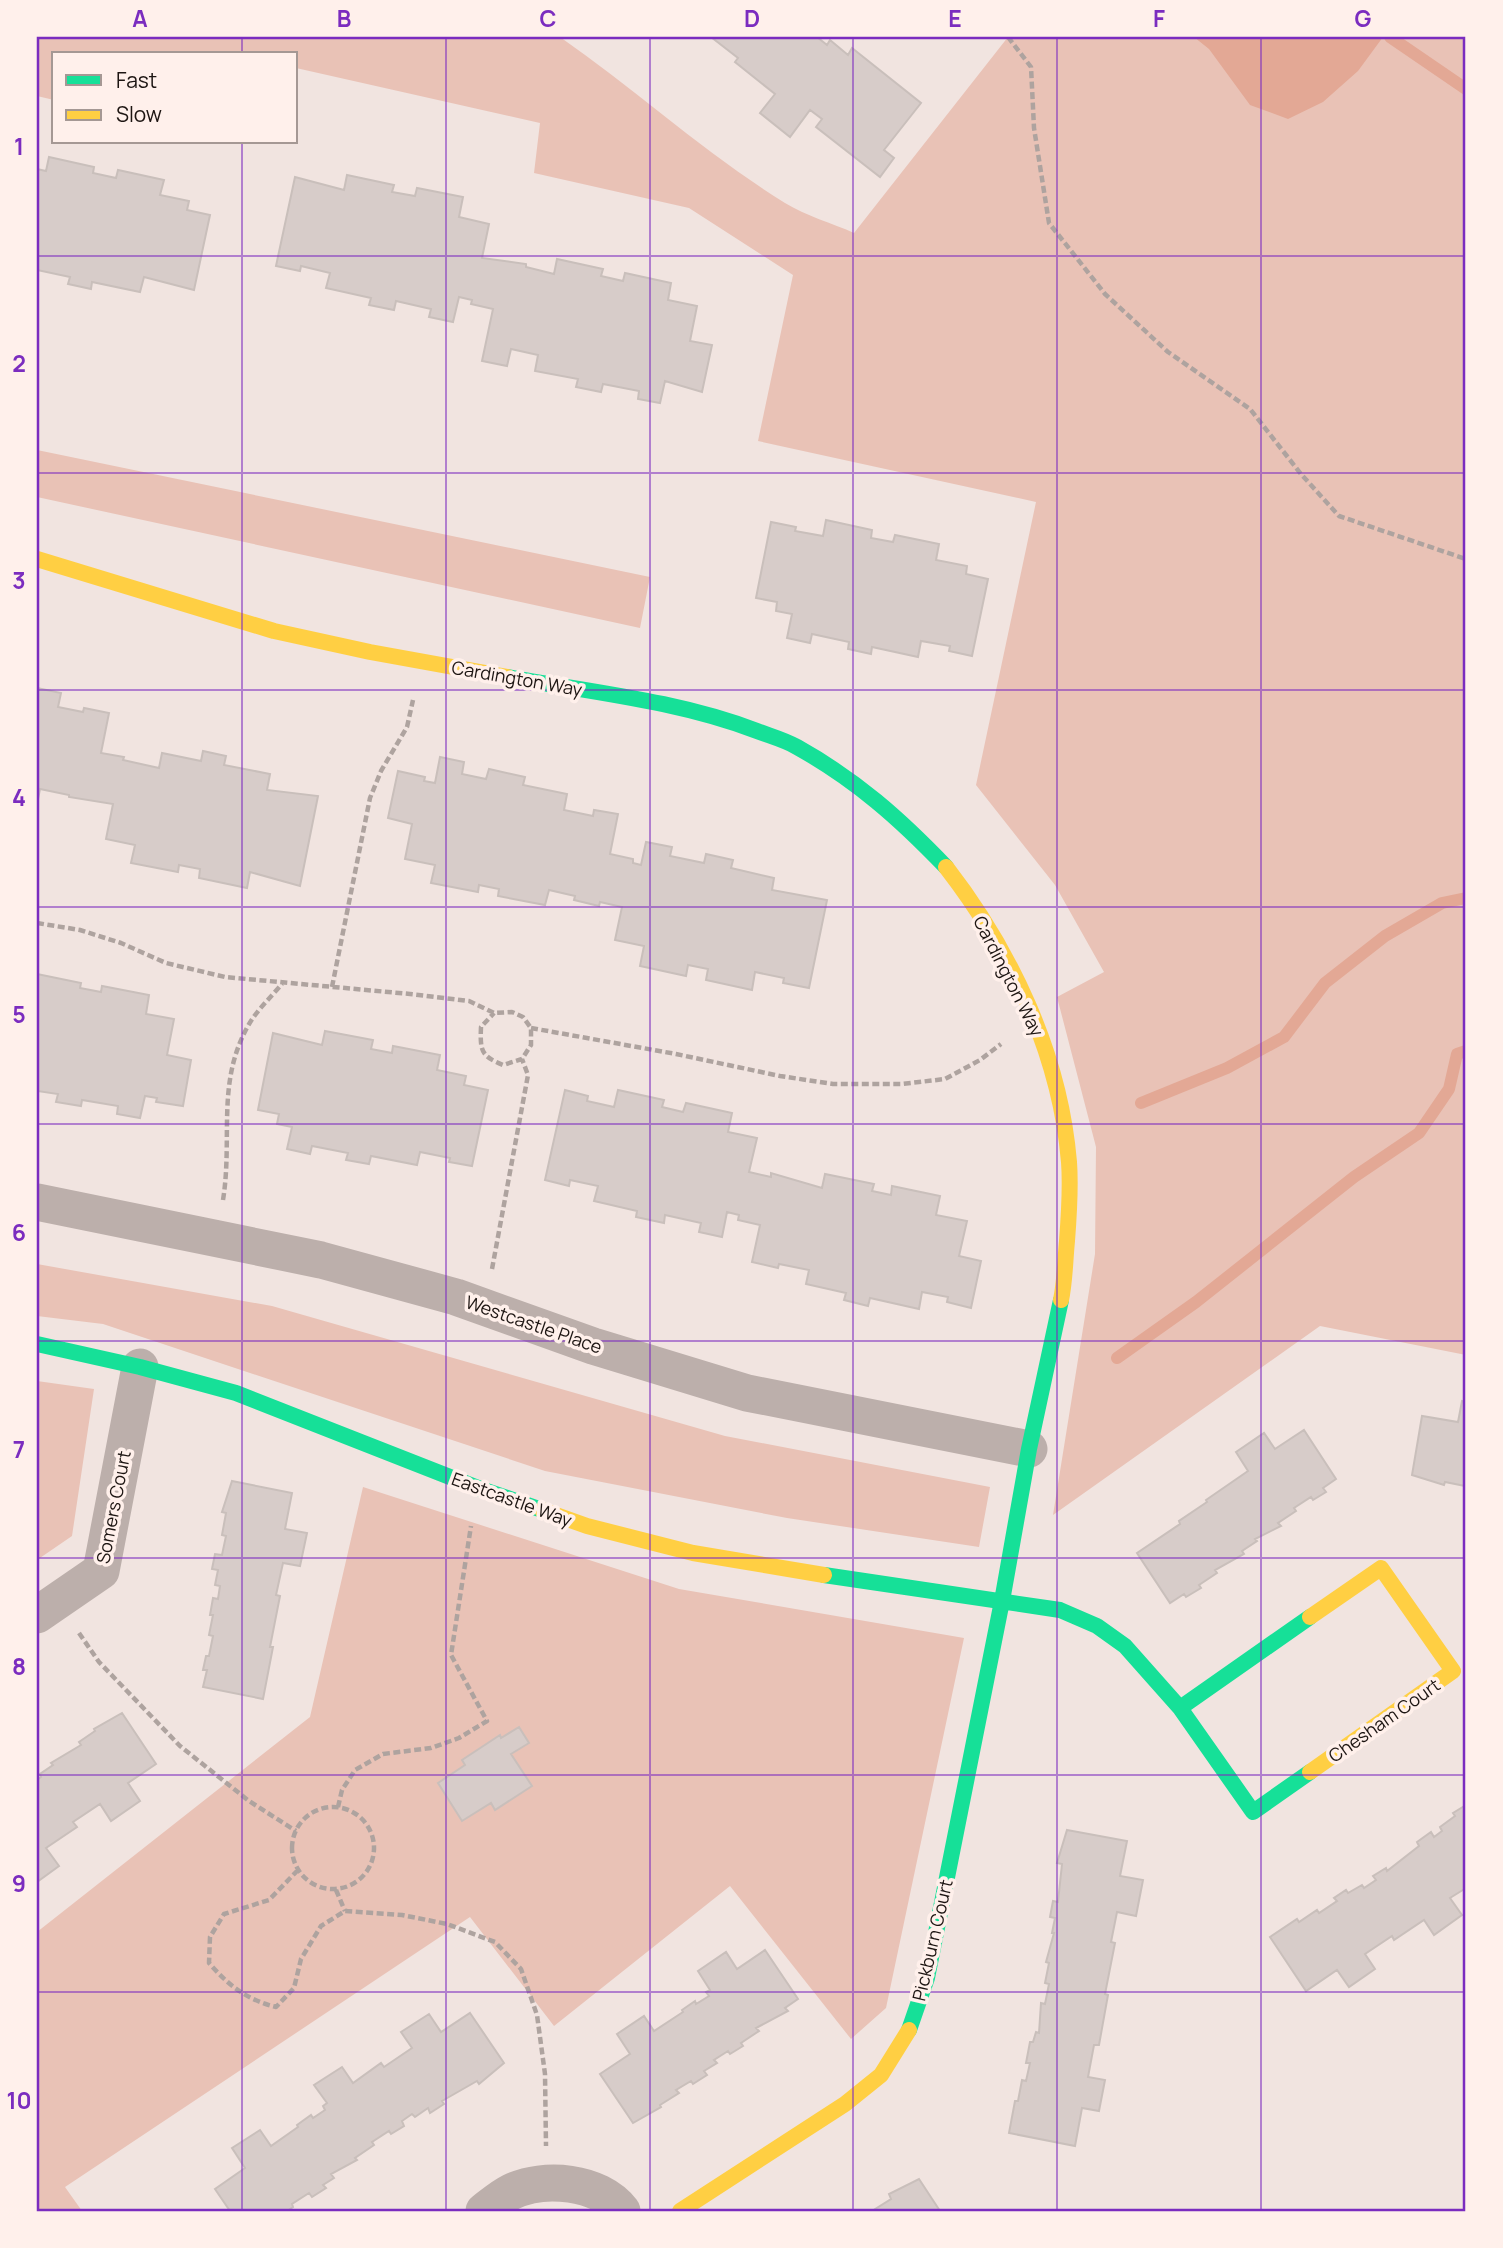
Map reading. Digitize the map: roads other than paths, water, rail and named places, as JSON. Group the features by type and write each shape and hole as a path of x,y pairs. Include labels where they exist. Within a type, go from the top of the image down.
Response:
{"street":[{"name":"Cardington Way","path":"37,559 274,631 723,718 795,746 865,790 911,830 947,868 992,934 1035,1018 1063,1117 1069,1163 1063,1292 1002,1601"},
{"name":"Westcastle Place","path":"37,1202 321,1260 456,1297 593,1346 747,1393 1030,1449"},
{"name":"Eastcastle Way","path":"37,1344 140,1367 236,1394 478,1488 587,1526 693,1553 1002,1601"},
{"name":"Somers Court","path":"47,1608 102,1570 140,1367"},
{"name":"Chesham Court","path":"1002,1601 1060,1610 1097,1626 1125,1646 1180,1708 1253,1812 1453,1671 1381,1568 1180,1708"},
{"name":"Pickburn Court","path":"680,2211 845,2104 881,2075 909,2029 927,1978 1002,1601"},
{"path":"484,2211 511,2192 546,2182 585,2188 614,2201 622,2211"}],"waterway":[{"path":"1390,37 1466,89"},
{"path":"1141,1103 1227,1068 1284,1037 1325,983 1385,936 1442,903 1466,898"},
{"path":"1117,1358 1196,1302 1354,1177 1419,1133 1449,1089 1457,1054 1466,1051"}]}
